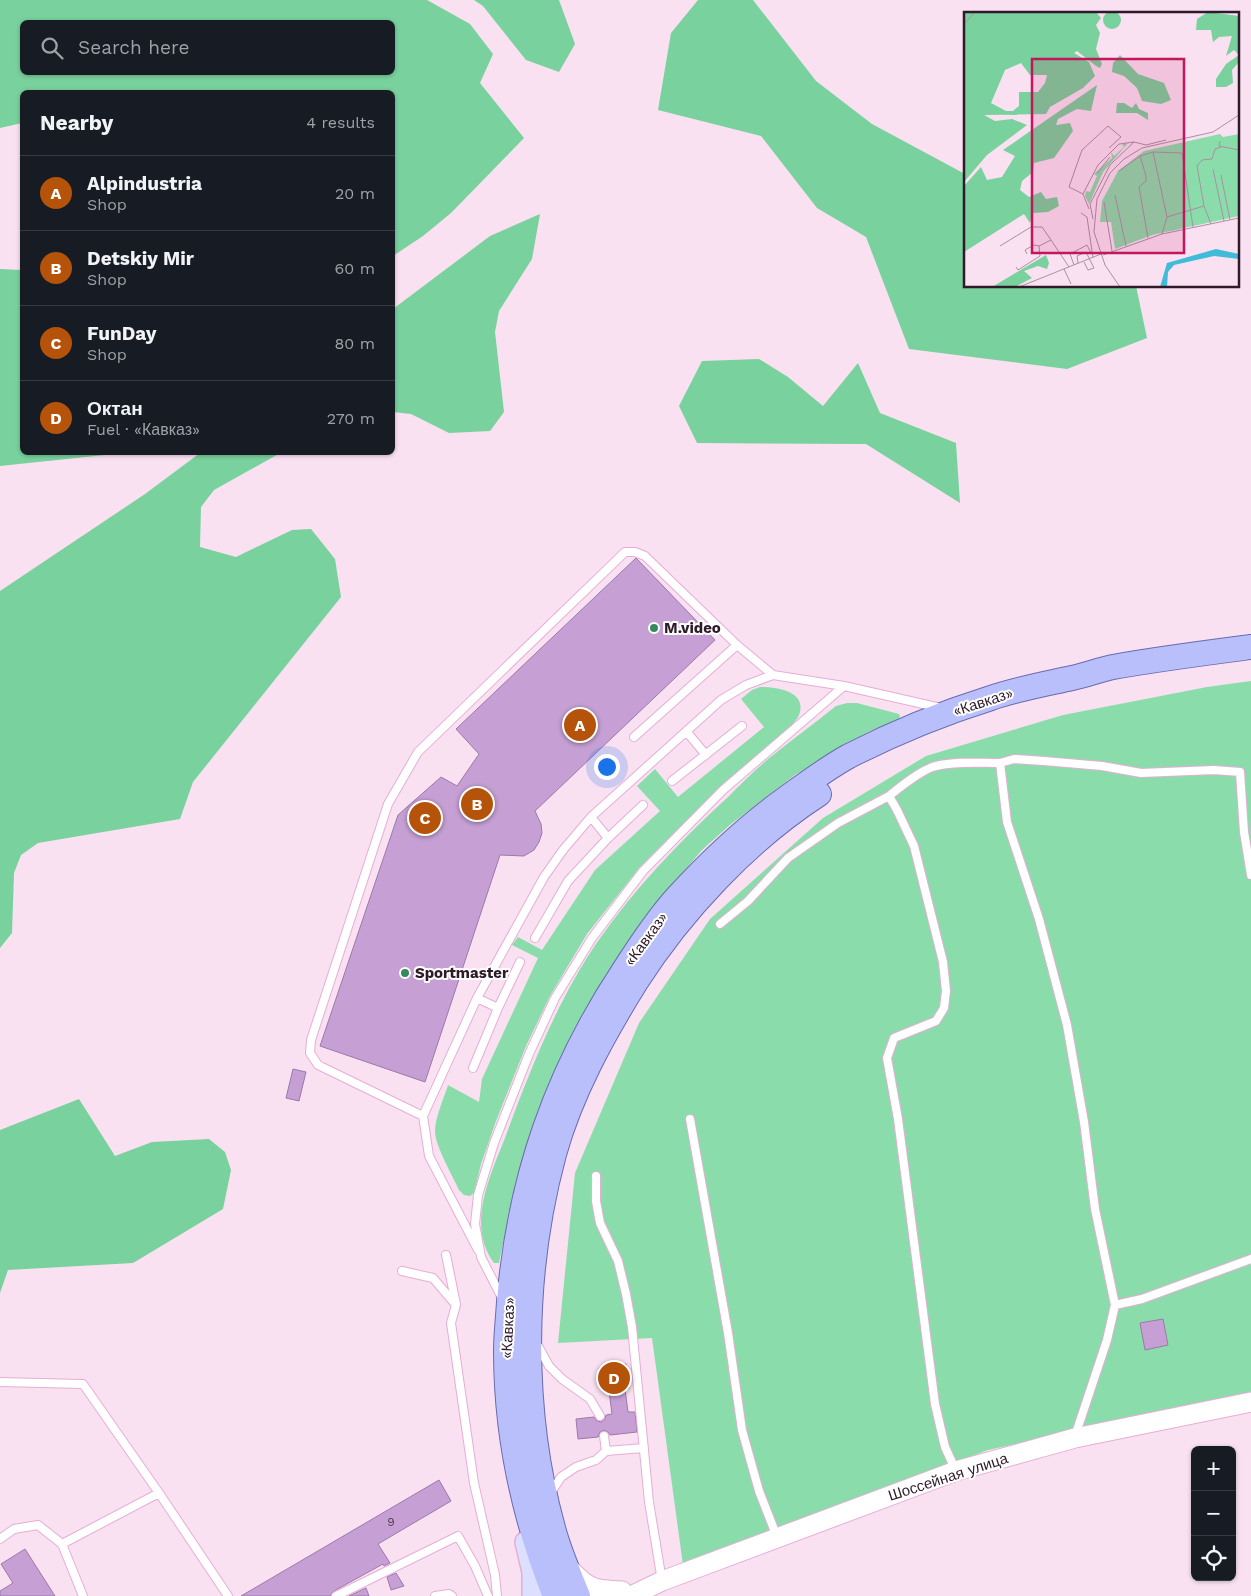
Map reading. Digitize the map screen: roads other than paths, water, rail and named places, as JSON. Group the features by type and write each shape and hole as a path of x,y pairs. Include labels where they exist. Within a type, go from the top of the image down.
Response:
{"main road":[{"name":"«Кавказ»","path":"555,1596 534,1537 524,1500 510,1422 506,1368 513,1257 522,1208 537,1151 557,1094 583,1039 611,990 644,939 676,898 756,820 800,788 848,757 906,730 994,697 1110,668 1251,647"},
{"name":"«Кавказ»","path":"576,1596 553,1530 533,1424 530,1373 532,1293 541,1214 555,1153 574,1099 598,1048 627,996 656,950 690,908 726,871 768,833 810,801 860,769 915,740 1012,705 1112,684 1251,662"},
{"path":"506,1368 501,1386 504,1438 512,1488 533,1572 533,1596"}],"street":[{"path":"506,1368 515,1385 527,1474 547,1549 561,1586 576,1596"},
{"name":"Шоссейная улица","path":"620,1594 642,1584 658,1582 956,1471 1075,1438 1251,1402"},
{"path":"564,1562 588,1586 620,1594"}],"lane":[{"path":"422,1116 318,1065 310,1053 311,1040 388,804 418,752 624,552 635,552 645,556 737,646 773,676"},
{"path":"634,737 737,646"},
{"path":"508,1315 481,1257 429,1156 422,1116 477,998 544,877 563,850 591,817 721,700 746,685 773,676 844,686 940,708 992,689 1036,678 1084,668 1110,668"},
{"path":"481,1257 475,1224 478,1195 494,1144 529,1054 552,1006 592,938 642,871 723,790 844,686"},
{"path":"672,781 742,726"},
{"path":"686,731 706,755"},
{"path":"720,924 748,901 788,858 838,823 889,796 904,784 935,766 1000,763 1014,759 1102,766 1141,773 1214,770 1240,772 1244,832 1251,875"},
{"path":"1000,763 1007,822 1039,919 1067,1025 1084,1122 1096,1209 1115,1305 1107,1340 1075,1438"},
{"path":"889,796 914,846 933,917 946,991 944,1008 936,1021 894,1038 886,1058 898,1119 935,1404 945,1447 956,1471"},
{"path":"535,938 568,881 608,838 643,805"},
{"path":"591,817 608,838"},
{"path":"473,1068 520,962"},
{"path":"477,998 498,1008"},
{"path":"690,1119 728,1333 742,1430 759,1491 777,1537"},
{"path":"596,1176 596,1201 600,1223 618,1261 626,1294 632,1334 658,1582"},
{"path":"446,1255 456,1305 451,1322 474,1483 495,1575 497,1596"},
{"path":"1115,1305 1142,1299 1251,1259"},
{"path":"402,1271 432,1278 456,1305"},
{"path":"531,1326 540,1352 549,1366 562,1379 590,1399 600,1416"},
{"path":"0,1382 83,1384 228,1596"},
{"path":"604,1436 606,1451"},
{"path":"546,1499 561,1478 576,1467 596,1460 606,1451 644,1448"},
{"path":"62,1544 159,1493"},
{"path":"0,1539 14,1529 38,1525 62,1544 83,1596"},
{"path":"336,1596 458,1536 475,1566 488,1596"},
{"path":"435,1596 449,1594 452,1596"}],"place":[{"name":"M.video","path":"654,628"},
{"name":"Alpindustria","path":"580,725"},
{"name":"Detskiy Mir","path":"477,804"},
{"name":"FunDay","path":"425,818"},
{"name":"Sportmaster","path":"405,973"},
{"name":"Октан","path":"614,1378"}]}
